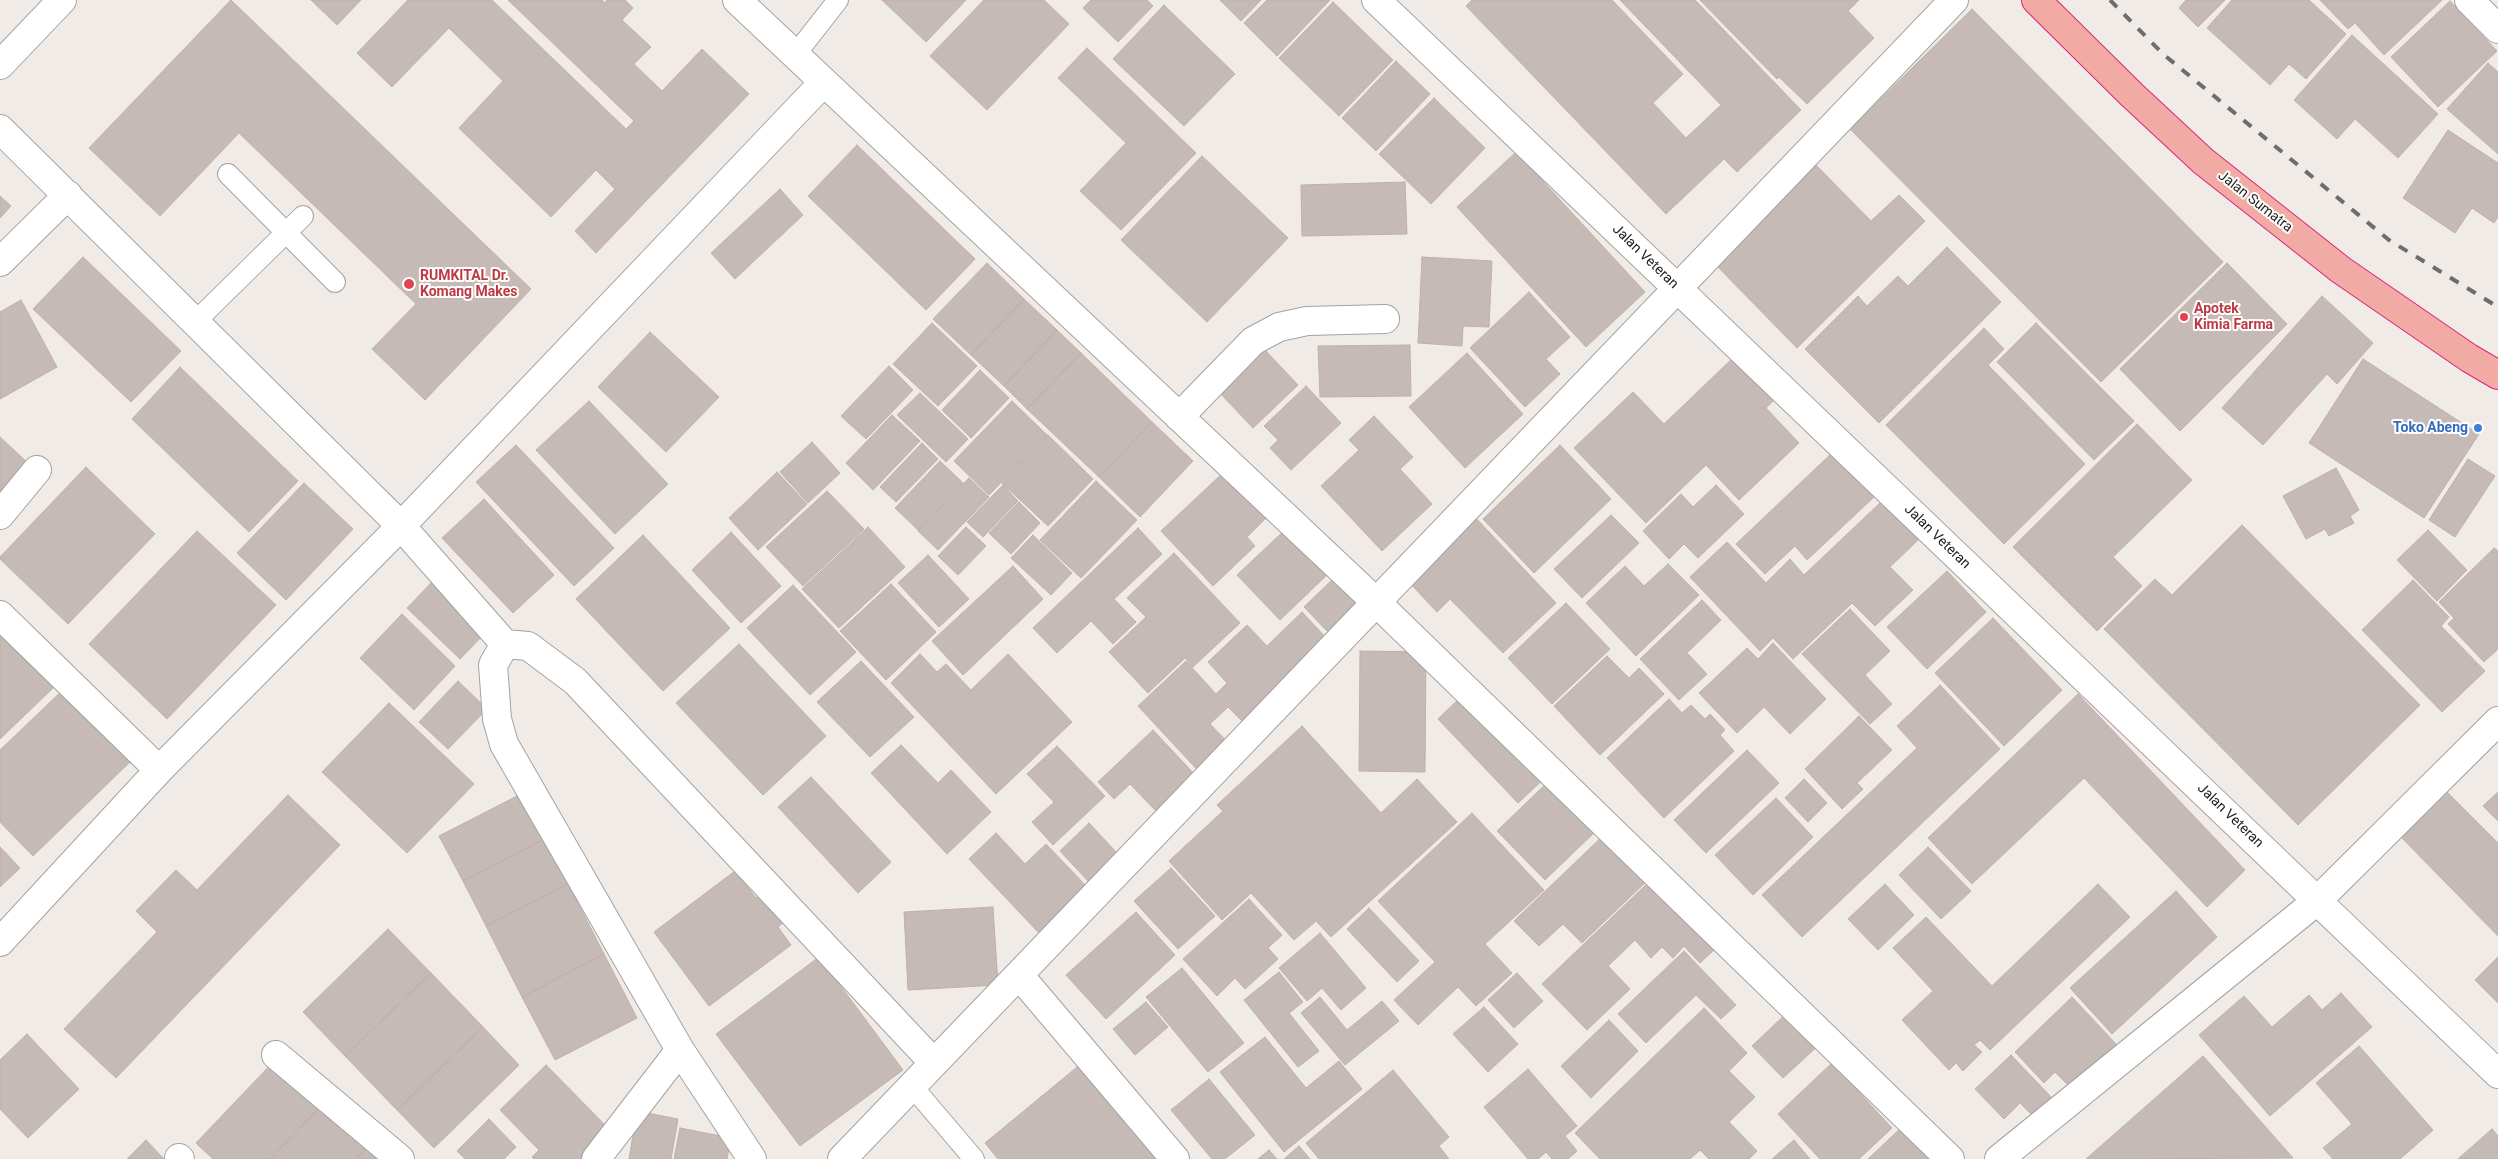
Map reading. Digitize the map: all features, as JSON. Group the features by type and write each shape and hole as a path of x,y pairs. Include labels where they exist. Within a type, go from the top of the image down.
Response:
{"highway":[{"name":"Jalan Sumatra","path":"2036,0 2131,94 2203,161 2341,270 2469,358 2498,375"}],"street":[{"path":"0,65 62,0"},
{"path":"737,0 1376,602 1950,1159"},
{"name":"Jalan Veteran","path":"1376,0 2498,1074"},
{"path":"842,1159 1954,0"},
{"path":"2469,0 2498,29"},
{"path":"0,942 159,770 401,526 823,83"},
{"path":"0,129 401,526 504,644 528,646 575,681 934,1063"},
{"path":"0,262 68,195"},
{"path":"1180,417 1254,341 1279,327 1308,321 1384,318"},
{"path":"0,515 37,470"},
{"path":"0,615 159,770"},
{"path":"504,644 493,665 497,719 504,744 680,1050 752,1159"},
{"path":"1999,1159 2318,900 2498,720"},
{"path":"1019,975 1175,1159"},
{"path":"596,1159 680,1050"},
{"path":"276,1055 400,1159"}],"lane":[{"path":"795,55 838,0"},
{"path":"228,174 335,282"},
{"path":"196,321 303,216"},
{"path":"912,1086 974,1159"}],"building":[{"path":"231,0 531,289 425,400 372,349 416,304 239,133 160,216 89,148"},
{"path":"311,0 361,0 337,25"},
{"path":"408,0 492,0 626,129 634,121 508,0 602,0 605,3 607,0 625,0 633,8 622,20 651,47 634,64 662,91 702,49 749,94 596,253 575,231 615,189 596,170 551,217 459,128 503,81 449,28 392,87 357,53"},
{"path":"882,0 966,0 926,42"},
{"path":"984,0 1044,0 1069,24 987,110 930,56"},
{"path":"1091,0 1147,0 1153,6 1118,42 1083,8"},
{"path":"1220,0 1261,0 1241,21"},
{"path":"1267,0 1330,0 1277,56 1244,23"},
{"path":"1472,0 1612,0 1683,74 1653,103 1686,138 1721,105 1620,0 1695,0 1801,110 1737,172 1724,159 1666,214 1466,6"},
{"path":"1700,0 1859,0 1848,11 1874,38 1807,104 1779,77 1777,79"},
{"path":"2186,0 2225,0 2198,27 2179,8"},
{"path":"2232,0 2309,0 2346,34 2306,79 2289,64 2270,85 2207,28"},
{"path":"2320,0 2442,0 2384,55 2355,23 2348,29"},
{"path":"2450,1 2497,51 2438,107 2391,57"},
{"path":"1333,2 1393,60 1339,116 1279,58"},
{"path":"1164,5 1235,74 1184,126 1113,59"},
{"path":"1972,9 2223,262 2101,382 1850,129"},
{"path":"2352,35 2438,114 2398,158 2355,119 2337,139 2294,100"},
{"path":"1087,48 1196,153 1121,230 1080,191 1126,143 1058,78"},
{"path":"1396,61 1430,94 1376,151 1342,118"},
{"path":"2488,63 2498,72 2498,154 2447,109"},
{"path":"1434,98 1485,148 1431,204 1379,154"},
{"path":"2448,130 2498,163 2498,217 2494,223 2472,208 2455,233 2403,198"},
{"path":"857,145 975,259 926,310 808,196"},
{"path":"1516,152 1645,292 1586,347 1457,207"},
{"path":"1202,156 1288,238 1207,322 1121,240"},
{"path":"1813,162 1871,221 1899,195 1925,221 1797,348 1713,262"},
{"path":"1405,182 1407,234 1302,236 1301,185"},
{"path":"780,189 803,215 735,279 711,253"},
{"path":"0,196 11,206 0,218"},
{"path":"1947,247 2001,302 1879,423 1805,349 1858,296 1867,306 1898,276 1908,286"},
{"path":"83,257 181,351 131,402 33,309"},
{"path":"1422,257 1492,261 1489,327 1463,326 1462,346 1418,343"},
{"path":"987,263 1024,299 971,355 933,319"},
{"path":"2227,263 2287,324 2180,431 2120,369"},
{"path":"1529,292 1570,337 1546,359 1560,374 1525,407 1470,348"},
{"path":"2322,296 2373,343 2337,384 2327,374 2263,445 2222,408"},
{"path":"1024,299 1057,330 1004,386 971,355"},
{"path":"21,300 57,367 0,399 0,312"},
{"path":"932,323 977,366 938,406 893,364"},
{"path":"2036,323 2134,421 2094,460 1997,362"},
{"path":"1984,328 2004,349 1988,365 2085,464 2004,544 1886,425"},
{"path":"1057,330 1081,353 1027,409 1004,386"},
{"path":"650,332 719,397 666,452 598,387"},
{"path":"1410,345 1411,396 1320,397 1318,346"},
{"path":"1264,349 1298,385 1253,428 1219,392"},
{"path":"1081,353 1152,422 1099,477 1027,409"},
{"path":"1467,353 1523,414 1465,468 1409,407"},
{"path":"1735,356 1775,399 1766,408 1799,443 1739,500 1706,465 1646,523 1574,448 1633,392 1664,424"},
{"path":"2363,359 2479,434 2424,518 2309,443"},
{"path":"889,366 913,390 866,439 841,416"},
{"path":"180,367 298,481 249,532 132,419"},
{"path":"980,370 1009,398 971,438 942,410"},
{"path":"1306,386 1341,423 1291,470 1270,448 1278,440 1264,426"},
{"path":"920,393 968,439 946,462 897,415"},
{"path":"589,401 668,484 615,534 536,450"},
{"path":"1012,401 1047,435 989,495 954,461"},
{"path":"892,415 920,441 873,490 846,463"},
{"path":"1374,416 1413,457 1400,469 1432,504 1382,551 1321,486 1359,450 1349,440"},
{"path":"1152,422 1193,461 1140,517 1099,477"},
{"path":"2137,424 2192,480 2113,557 2142,586 2097,631 2013,547"},
{"path":"1048,435 1093,479 1048,526 1002,483"},
{"path":"0,437 31,466 0,498"},
{"path":"812,442 840,473 808,503 780,472"},
{"path":"922,443 938,459 896,502 880,487"},
{"path":"516,445 614,548 574,586 476,482"},
{"path":"1560,445 1611,499 1534,573 1483,519"},
{"path":"1833,452 1875,496 1807,560 1795,546 1765,574 1736,544"},
{"path":"2468,459 2495,476 2455,537 2429,520"},
{"path":"940,461 963,483 918,530 895,508"},
{"path":"86,467 155,534 68,624 0,557"},
{"path":"2336,468 2359,510 2350,516 2354,523 2329,536 2325,529 2306,539 2283,496"},
{"path":"1225,471 1268,516 1247,537 1255,546 1213,586 1161,531"},
{"path":"777,472 807,504 758,550 729,518"},
{"path":"969,478 989,497 938,550 918,531"},
{"path":"1096,481 1137,520 1081,578 1040,540"},
{"path":"304,483 353,529 286,600 237,553"},
{"path":"1003,485 1018,501 983,537 967,522"},
{"path":"1716,485 1744,514 1698,558 1684,544 1669,559 1643,531 1681,494 1693,507"},
{"path":"827,491 864,529 803,586 766,547"},
{"path":"484,499 554,575 513,613 442,538"},
{"path":"1019,502 1040,523 1011,554 989,533"},
{"path":"1881,502 1918,540 1890,567 1913,590 1875,626 1852,603 1793,659 1773,638 1760,651 1690,577 1727,542 1766,583 1790,559 1804,575"},
{"path":"1472,514 1556,603 1503,653 1450,599 1437,612 1405,578"},
{"path":"1611,515 1639,543 1582,598 1554,569"},
{"path":"2242,525 2420,705 2298,825 2104,629 2155,579 2172,595"},
{"path":"868,527 905,567 839,628 802,589"},
{"path":"966,527 986,546 958,575 938,556"},
{"path":"1138,528 1162,554 1114,599 1136,622 1113,644 1091,621 1057,653 1033,628"},
{"path":"1287,528 1329,573 1280,620 1237,575"},
{"path":"2428,530 2467,570 2437,601 2397,560"},
{"path":"197,531 276,605 167,719 89,644"},
{"path":"731,532 781,586 741,623 692,570"},
{"path":"643,535 730,628 663,691 576,599"},
{"path":"1033,535 1072,573 1051,595 1011,558"},
{"path":"2494,548 2498,551 2498,649 2484,662 2448,624 2454,618 2439,602"},
{"path":"1174,553 1240,623 1193,667 1185,658 1148,693 1109,652 1146,617 1127,598"},
{"path":"928,555 969,599 939,627 898,583"},
{"path":"1668,564 1699,595 1636,656 1586,603 1625,566 1644,586"},
{"path":"1013,566 1043,599 963,675 932,641"},
{"path":"1947,571 1986,612 1927,669 1887,627"},
{"path":"1336,576 1359,600 1327,631 1304,607"},
{"path":"434,580 487,631 460,659 407,608"},
{"path":"2413,580 2449,617 2441,626 2485,671 2442,712 2362,630"},
{"path":"891,584 936,632 886,680 840,631"},
{"path":"793,585 856,652 810,695 747,628"},
{"path":"1702,600 1721,620 1687,653 1707,674 1679,700 1640,659"},
{"path":"1566,603 1610,649 1552,704 1508,658"},
{"path":"1850,609 1890,651 1865,675 1892,704 1870,724 1802,654"},
{"path":"1302,612 1328,640 1242,721 1228,707 1210,724 1234,749 1204,777 1138,706 1186,661 1216,694 1227,683 1208,662 1247,625 1267,646"},
{"path":"402,614 455,666 414,710 360,658"},
{"path":"1993,618 2062,690 2004,746 1935,673"},
{"path":"0,634 53,688 0,739"},
{"path":"1773,643 1826,699 1790,734 1764,707 1737,733 1699,693 1747,648 1758,659"},
{"path":"739,644 826,736 763,795 676,703"},
{"path":"1360,651 1426,652 1425,772 1359,771"},
{"path":"920,654 937,672 946,664 971,690 1008,654 1072,722 996,794 891,683"},
{"path":"1607,656 1629,678 1639,668 1664,694 1600,755 1554,706"},
{"path":"861,661 914,717 870,757 817,702"},
{"path":"458,681 487,709 448,749 419,722"},
{"path":"1940,685 2000,749 1802,937 1762,895 1917,748 1897,726"},
{"path":"66,687 134,758 33,856 0,822 0,750"},
{"path":"1466,692 1547,776 1518,803 1438,719"},
{"path":"2078,694 2245,870 2207,907 2084,778 1972,884 1928,838"},
{"path":"1669,699 1682,713 1691,705 1705,719 1710,714 1725,730 1720,735 1734,751 1664,818 1607,758"},
{"path":"389,703 474,784 407,853 322,772"},
{"path":"1859,716 1892,750 1857,783 1863,789 1842,809 1805,769"},
{"path":"1302,726 1381,813 1417,779 1457,822 1331,937 1316,921 1294,940 1251,893 1222,920 1169,861 1223,811 1217,805"},
{"path":"1153,730 1197,777 1158,813 1130,784 1114,799 1098,782"},
{"path":"901,745 938,783 951,770 991,812 947,854 871,773"},
{"path":"1057,746 1105,796 1053,845 1032,822 1054,802 1027,774"},
{"path":"1747,750 1779,783 1706,853 1674,820"},
{"path":"811,777 891,862 858,893 778,807"},
{"path":"1804,779 1827,803 1808,822 1785,798"},
{"path":"1550,780 1598,829 1545,880 1497,831"},
{"path":"2444,789 2498,843 2498,936 2398,834"},
{"path":"2498,792 2498,821 2483,806"},
{"path":"521,794 545,839 463,881 439,836"},
{"path":"288,795 340,845 116,1078 64,1029 157,932 136,911 176,870 197,890"},
{"path":"1776,798 1813,837 1753,895 1715,855"},
{"path":"1472,813 1544,890 1485,944 1512,973 1476,1006 1458,987 1418,1025 1394,1000 1435,962 1378,901"},
{"path":"1089,823 1118,854 1089,882 1060,851"},
{"path":"1609,830 1652,876 1582,943 1563,924 1539,946 1514,921"},
{"path":"996,833 1025,864 1046,844 1086,886 1038,932 969,859"},
{"path":"545,839 568,884 486,926 463,881"},
{"path":"0,847 20,868 0,887"},
{"path":"1928,847 1971,891 1941,919 1899,875"},
{"path":"1171,868 1215,916 1178,949 1134,901"},
{"path":"735,871 756,898 767,890 789,918 778,927 791,945 709,1006 654,932"},
{"path":"1651,880 1716,948 1700,963 1684,946 1673,958 1662,947 1651,958 1635,940 1608,966 1630,989 1587,1030 1542,984"},
{"path":"568,884 604,954 522,997 486,926"},
{"path":"1885,884 1914,915 1878,950 1848,919"},
{"path":"2098,884 2130,917 1990,1050 1980,1040 1974,1045 1982,1052 1963,1071 1956,1063 1949,1070 1902,1020 1933,991 1893,948 1926,917 1992,986"},
{"path":"2176,891 2217,937 2112,1034 2070,988"},
{"path":"1249,899 1282,935 1268,948 1278,959 1245,989 1235,978 1217,996 1183,959"},
{"path":"993,907 998,985 908,990 904,912"},
{"path":"1369,908 1419,961 1397,982 1347,929"},
{"path":"1136,912 1175,955 1106,1019 1066,975"},
{"path":"388,929 431,973 345,1056 303,1012"},
{"path":"1320,933 1366,988 1341,1010 1322,988 1307,1001 1279,968"},
{"path":"1684,951 1736,1005 1721,1019 1696,995 1646,1043 1618,1014"},
{"path":"604,954 637,1018 555,1060 522,997"},
{"path":"819,957 903,1070 800,1146 716,1034"},
{"path":"2498,957 2498,1003 2475,980"},
{"path":"1182,968 1244,1043 1208,1072 1146,997"},
{"path":"1279,972 1303,1002 1289,1013 1319,1051 1298,1067 1244,1000"},
{"path":"431,973 483,1027 397,1110 345,1056"},
{"path":"1517,973 1543,1001 1514,1028 1488,1000"},
{"path":"2341,993 2372,1027 2270,1116 2199,1035 2244,996 2272,1027 2309,995 2322,1010"},
{"path":"1320,997 1347,1030 1382,1001 1399,1021 1345,1065 1301,1013"},
{"path":"2072,997 2116,1044 2070,1087 2055,1072 2044,1083 2015,1052"},
{"path":"1146,1002 1168,1027 1135,1055 1113,1029"},
{"path":"1484,1007 1518,1044 1488,1072 1453,1034"},
{"path":"1704,1008 1747,1053 1729,1071 1755,1097 1729,1122 1757,1151 1749,1159 1709,1159 1700,1150 1690,1159 1600,1159 1575,1133"},
{"path":"1789,1011 1820,1044 1783,1078 1752,1046"},
{"path":"1609,1020 1638,1051 1591,1098 1561,1066"},
{"path":"483,1027 519,1065 434,1148 397,1110"},
{"path":"27,1034 79,1089 28,1138 0,1109 0,1060"},
{"path":"1265,1037 1306,1088 1339,1061 1362,1089 1284,1152 1220,1072"},
{"path":"2359,1046 2433,1130 2400,1159 2333,1159 2323,1148 2352,1124 2316,1083"},
{"path":"2011,1055 2054,1100 2035,1118 2020,1103 2004,1119 1975,1089"},
{"path":"2203,1056 2293,1158 2086,1159"},
{"path":"276,1059 322,1105 270,1159 213,1159 196,1143"},
{"path":"1082,1063 1161,1159 998,1159 985,1143"},
{"path":"1832,1063 1892,1128 1859,1159 1820,1159 1778,1114"},
{"path":"546,1065 612,1132 585,1159 534,1159 532,1157 539,1150 500,1110"},
{"path":"1528,1069 1577,1126 1565,1136 1577,1151 1568,1159 1552,1159 1546,1152 1538,1159 1528,1159 1484,1107"},
{"path":"1393,1070 1449,1137 1439,1146 1449,1159 1319,1159 1306,1143"},
{"path":"1209,1079 1255,1135 1225,1159 1212,1159 1171,1110"},
{"path":"322,1105 367,1147 356,1159 270,1159"},
{"path":"637,1111 678,1119 671,1159 629,1159"},
{"path":"489,1119 516,1147 504,1159 465,1159 457,1151"},
{"path":"1903,1126 1934,1159 1868,1159"},
{"path":"680,1128 731,1138 727,1159 674,1159"},
{"path":"2492,1129 2498,1136 2498,1159 2458,1159"},
{"path":"146,1140 164,1159 127,1159"},
{"path":"1794,1140 1810,1159 1772,1159"},
{"path":"1299,1146 1310,1159 1284,1159"},
{"path":"367,1147 380,1159 356,1159"},
{"path":"1269,1150 1277,1159 1258,1159"}],"railway":[{"path":"2110,0 2163,54 2389,240 2498,307"}],"place":[{"name":"RUMKITAL Dr. Komang Makes","path":"409,284"},
{"name":"Apotek Kimia Farma","path":"2184,317"},
{"name":"Toko Abeng","path":"2478,428"}]}
